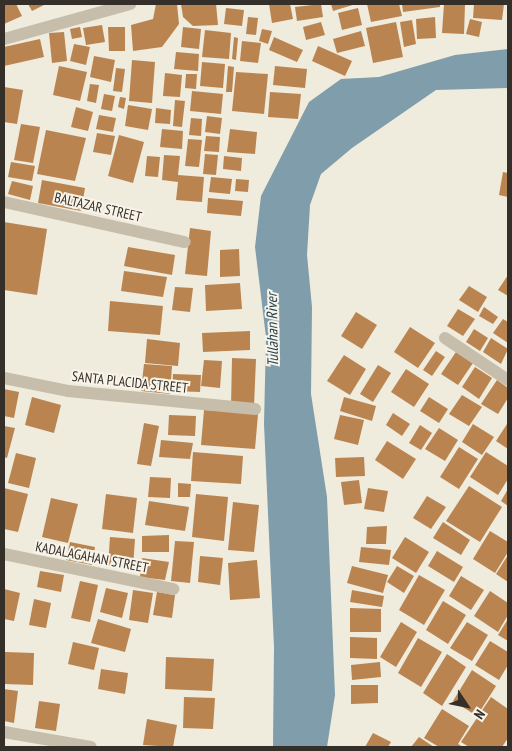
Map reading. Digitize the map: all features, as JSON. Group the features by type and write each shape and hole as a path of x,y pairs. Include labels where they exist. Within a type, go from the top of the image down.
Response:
{"street":[{"path":"4,39 130,4"},
{"name":"BALTAZAR STREET","path":"4,202 185,242"},
{"path":"445,338 508,380"},
{"name":"SANTA PLACIDA STREET","path":"4,378 68,392 255,409"},
{"name":"KADALAGAHAN STREET","path":"4,554 174,589"},
{"path":"4,732 90,747"}],"water":[{"name":"Tullahan River","path":"508,49 508,88 436,90 352,148 321,174 310,205 307,255 312,307 311,394 327,497 335,695 327,747 273,747 274,647 264,424 266,337 255,247 261,196 309,102 341,79 379,77 455,55"}],"building":[{"path":"4,4 16,4 22,16 4,24"},
{"path":"28,4 46,4 32,11"},
{"path":"156,4 177,4 179,24 162,47 133,51 131,25 153,19"},
{"path":"181,4 216,4 218,25 193,26 183,17"},
{"path":"269,4 290,4 293,19 272,23"},
{"path":"321,4 323,17 297,21 295,7"},
{"path":"331,4 356,4 333,11"},
{"path":"367,4 399,4 402,16 371,22"},
{"path":"402,4 440,4 440,7 403,12"},
{"path":"444,4 465,4 464,34 442,33"},
{"path":"474,4 504,4 502,20 473,18"},
{"path":"226,8 244,10 242,26 224,24"},
{"path":"358,8 362,25 342,30 338,13"},
{"path":"248,17 258,18 256,35 246,34"},
{"path":"435,17 436,38 417,39 416,19"},
{"path":"470,19 482,22 479,37 466,34"},
{"path":"412,20 416,44 404,47 400,22"},
{"path":"321,22 325,35 306,40 303,27"},
{"path":"396,22 403,57 373,63 366,28"},
{"path":"102,25 105,42 86,45 83,28"},
{"path":"80,27 82,37 72,39 70,29"},
{"path":"108,27 125,27 125,51 109,51"},
{"path":"183,27 201,29 199,49 181,47"},
{"path":"262,29 272,31 268,44 259,41"},
{"path":"205,30 231,33 229,59 202,57"},
{"path":"361,31 365,46 337,53 333,39"},
{"path":"64,32 67,61 52,63 49,33"},
{"path":"234,37 238,38 236,60 232,59"},
{"path":"274,37 303,50 297,62 269,50"},
{"path":"40,39 44,57 4,66 4,47"},
{"path":"242,41 261,43 258,63 240,61"},
{"path":"74,44 90,47 86,65 70,61"},
{"path":"318,46 352,61 345,76 312,61"},
{"path":"176,52 199,54 198,71 174,69"},
{"path":"94,56 115,60 111,82 90,77"},
{"path":"132,60 155,62 152,103 129,101"},
{"path":"202,62 225,64 223,88 200,86"},
{"path":"59,66 87,72 80,101 53,95"},
{"path":"228,66 234,67 232,92 226,92"},
{"path":"275,66 307,69 305,88 273,85"},
{"path":"116,68 125,69 122,92 113,91"},
{"path":"236,72 268,74 264,114 232,111"},
{"path":"165,73 182,75 180,97 163,96"},
{"path":"186,74 197,74 196,89 185,88"},
{"path":"90,84 99,85 96,103 87,101"},
{"path":"4,87 23,90 17,124 4,122"},
{"path":"192,91 223,94 221,114 190,111"},
{"path":"270,92 301,94 298,119 268,117"},
{"path":"104,94 115,96 112,111 101,109"},
{"path":"120,97 126,98 124,109 118,107"},
{"path":"175,100 185,101 182,127 173,126"},
{"path":"128,105 152,109 148,130 125,126"},
{"path":"76,107 93,112 88,131 71,127"},
{"path":"156,108 171,110 170,124 155,123"},
{"path":"99,115 116,118 113,132 96,129"},
{"path":"207,116 222,118 220,134 205,132"},
{"path":"191,118 202,119 201,136 189,135"},
{"path":"21,124 40,127 33,163 14,160"},
{"path":"162,129 183,131 182,149 160,147"},
{"path":"230,129 257,132 255,154 227,152"},
{"path":"46,130 86,138 75,181 37,174"},
{"path":"97,133 115,136 111,155 93,152"},
{"path":"119,135 144,142 133,183 108,176"},
{"path":"206,136 220,137 219,152 204,151"},
{"path":"188,139 202,140 199,167 185,166"},
{"path":"205,154 218,155 216,175 203,174"},
{"path":"164,155 180,156 178,175 204,177 202,202 176,200 178,182 162,180"},
{"path":"147,156 160,157 158,177 145,176"},
{"path":"224,156 242,158 241,171 223,169"},
{"path":"11,162 35,166 32,181 8,177"},
{"path":"503,172 508,173 508,197 499,195"},
{"path":"211,177 232,179 230,194 209,192"},
{"path":"236,179 249,180 248,192 235,191"},
{"path":"42,180 85,188 81,211 38,203"},
{"path":"12,181 33,186 30,200 8,194"},
{"path":"208,198 243,201 241,216 207,213"},
{"path":"4,222 47,229 37,295 4,290"},
{"path":"190,228 211,231 207,276 185,274"},
{"path":"128,247 175,255 172,275 124,266"},
{"path":"239,249 240,276 220,277 220,250"},
{"path":"124,271 167,277 163,297 121,291"},
{"path":"508,275 508,296 498,290"},
{"path":"240,283 242,309 206,311 205,285"},
{"path":"469,286 487,297 478,312 459,300"},
{"path":"175,287 193,288 190,312 172,310"},
{"path":"110,301 163,306 160,335 108,331"},
{"path":"484,307 498,317 493,324 479,316"},
{"path":"458,309 475,319 463,336 447,326"},
{"path":"356,312 377,325 362,349 341,336"},
{"path":"503,319 508,322 508,343 493,333"},
{"path":"410,327 435,343 418,368 394,352"},
{"path":"474,329 488,338 480,351 466,342"},
{"path":"250,331 250,350 203,352 202,333"},
{"path":"491,338 508,349 501,364 483,352"},
{"path":"147,339 180,343 178,366 145,363"},
{"path":"436,351 445,357 432,376 423,370"},
{"path":"456,352 473,363 458,385 441,374"},
{"path":"344,355 366,369 350,395 327,381"},
{"path":"232,358 256,359 254,406 231,406"},
{"path":"204,360 222,361 220,388 201,386"},
{"path":"144,364 172,366 170,394 141,391"},
{"path":"378,365 391,373 373,402 360,394"},
{"path":"475,367 492,378 479,399 462,387"},
{"path":"406,369 429,384 414,407 391,392"},
{"path":"173,374 201,375 200,392 172,391"},
{"path":"497,380 508,388 508,398 498,414 481,404"},
{"path":"4,389 19,392 14,418 4,416"},
{"path":"462,395 482,407 469,426 449,414"},
{"path":"32,397 61,405 54,433 25,425"},
{"path":"344,397 376,406 372,421 340,411"},
{"path":"429,397 448,409 439,423 420,411"},
{"path":"204,410 258,414 255,449 201,445"},
{"path":"393,413 410,424 402,436 386,425"},
{"path":"169,415 196,416 195,436 168,435"},
{"path":"340,415 364,420 358,445 334,439"},
{"path":"144,423 159,426 151,466 137,464"},
{"path":"473,424 494,437 482,455 462,442"},
{"path":"420,425 432,433 421,450 409,443"},
{"path":"508,425 508,449 496,441"},
{"path":"4,426 15,428 7,458 4,457"},
{"path":"439,428 458,440 445,461 425,449"},
{"path":"161,440 193,443 190,459 159,457"},
{"path":"387,441 416,459 403,479 375,460"},
{"path":"459,447 478,459 459,489 440,477"},
{"path":"193,452 243,456 241,484 191,481"},
{"path":"486,452 508,466 508,479 498,495 470,477"},
{"path":"16,453 36,458 29,488 8,483"},
{"path":"364,457 365,476 336,477 335,458"},
{"path":"150,477 171,478 170,498 148,497"},
{"path":"359,480 362,503 344,505 341,482"},
{"path":"178,483 191,484 190,497 178,497"},
{"path":"469,486 502,507 480,542 446,521"},
{"path":"4,488 28,494 18,532 4,529"},
{"path":"368,488 388,491 384,512 364,509"},
{"path":"508,489 508,506 501,501"},
{"path":"106,494 137,498 133,533 102,529"},
{"path":"196,494 228,497 224,541 192,537"},
{"path":"427,496 446,507 431,529 413,518"},
{"path":"51,498 78,504 68,543 42,537"},
{"path":"149,501 189,507 185,531 145,525"},
{"path":"233,502 259,505 254,552 228,550"},
{"path":"443,522 470,540 461,555 433,538"},
{"path":"387,526 386,544 366,544 367,527"},
{"path":"490,531 508,542 508,552 495,573 473,559"},
{"path":"169,535 169,552 142,552 142,536"},
{"path":"110,537 135,539 133,567 108,566"},
{"path":"405,537 429,552 416,573 392,558"},
{"path":"175,541 194,542 190,583 171,581"},
{"path":"70,542 95,547 92,565 66,560"},
{"path":"361,547 391,550 389,565 359,562"},
{"path":"437,551 463,567 454,582 428,566"},
{"path":"508,555 508,582 496,574"},
{"path":"200,556 223,558 220,585 198,582"},
{"path":"142,558 169,562 165,580 140,577"},
{"path":"257,560 260,598 230,600 228,563"},
{"path":"352,566 388,575 383,593 347,583"},
{"path":"397,566 414,576 404,593 387,582"},
{"path":"40,571 64,575 61,592 37,587"},
{"path":"419,575 445,590 424,625 399,610"},
{"path":"461,576 484,590 471,610 449,596"},
{"path":"80,581 98,585 90,622 71,618"},
{"path":"106,588 128,593 122,618 100,612"},
{"path":"4,589 20,593 14,621 4,619"},
{"path":"133,590 153,593 148,623 129,620"},
{"path":"352,590 384,596 382,607 350,602"},
{"path":"490,591 508,603 508,615 498,632 474,616"},
{"path":"157,592 175,595 172,618 153,615"},
{"path":"34,599 51,603 46,628 29,625"},
{"path":"443,601 466,615 448,644 426,630"},
{"path":"350,608 381,609 381,632 350,632"},
{"path":"98,619 131,629 125,652 91,643"},
{"path":"508,619 508,641 498,635"},
{"path":"401,622 417,632 396,667 380,657"},
{"path":"467,622 488,635 472,661 450,648"},
{"path":"350,637 377,638 377,659 350,658"},
{"path":"418,638 442,652 421,687 398,673"},
{"path":"490,641 508,652 508,665 499,680 475,665"},
{"path":"73,642 99,648 94,670 68,664"},
{"path":"5,652 34,653 33,685 4,684"},
{"path":"447,654 466,667 442,706 423,693"},
{"path":"166,657 214,659 212,691 165,689"},
{"path":"380,662 381,677 352,680 351,665"},
{"path":"101,669 128,673 125,694 98,689"},
{"path":"472,670 496,686 477,716 453,701"},
{"path":"351,685 378,685 378,703 351,704"},
{"path":"4,689 18,691 14,723 4,721"},
{"path":"184,697 215,698 213,729 183,728"},
{"path":"491,697 508,709 508,738 502,747 469,747 461,742"},
{"path":"39,701 60,704 56,731 35,728"},
{"path":"442,709 469,726 458,744 463,747 439,747 424,738"},
{"path":"147,719 177,725 173,747 143,745"},
{"path":"373,733 391,742 388,747 365,747"},
{"path":"419,737 434,747 411,747"}]}
